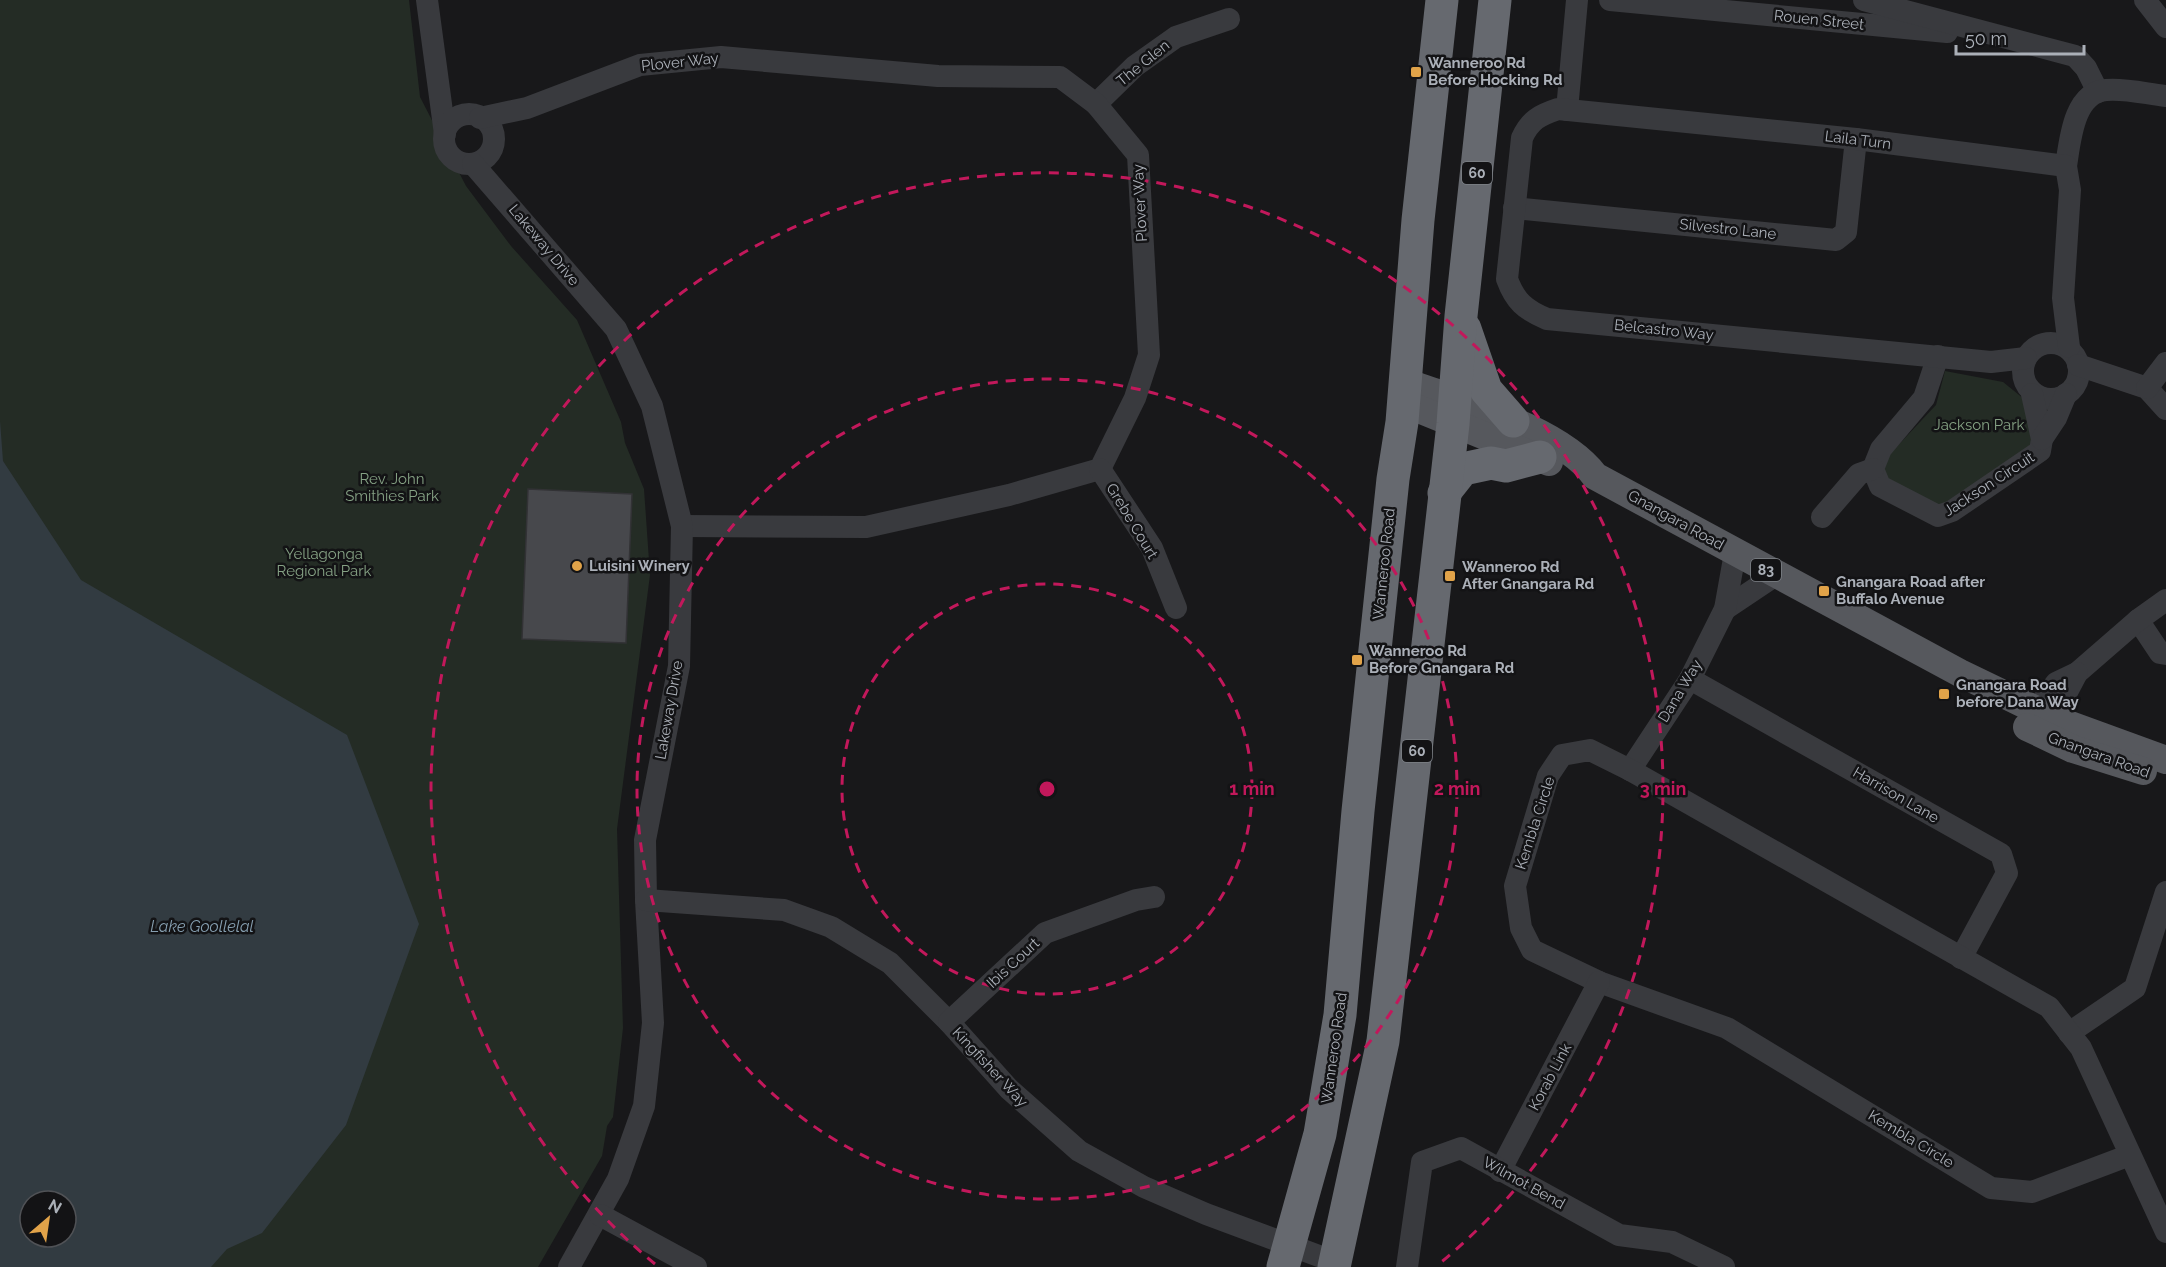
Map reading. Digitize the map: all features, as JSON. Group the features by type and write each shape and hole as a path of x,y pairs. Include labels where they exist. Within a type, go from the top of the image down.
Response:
{"highway":[{"name":"Wanneroo Road","path":"1287,1256 1320,1134 1340,1015 1360,787 1393,479 1405,393 1418,220 1442,0"},
{"name":"60","path":"1334,1264 1383,1041 1454,412 1461,316 1495,0"},
{"name":"83","path":"1461,316 1486,390 1513,421"},
{"path":"1444,493 1463,468 1491,463 1506,466 1540,457"}],"main road":[{"name":"Gnangara Road","path":"1405,393 1454,412 1578,477 1595,476"},
{"name":"Gnangara Road","path":"1454,412 1513,421 1582,459 1595,476 1960,673 2044,725 2073,749 2166,779"},
{"name":"Gnangara Road","path":"2044,725 2166,760"}],"street":[{"path":"427,0 439,72 444,143 452,157 462,163 486,153 490,126 475,116 439,72"},
{"path":"1567,110 1577,0"},
{"name":"Rouen Street","path":"1610,0 1947,32 1951,24"},
{"path":"1864,0 2075,56 2086,68 2098,92"},
{"path":"2145,0 2166,27"},
{"name":"The Glen","path":"1096,104 1135,66 1176,37 1229,19"},
{"name":"Plover Way","path":"475,116 526,108 640,65 721,57 938,76 1060,77 1096,104 1138,155 1149,355 1135,398 1100,469"},
{"path":"2031,368 2049,399 2072,373 2063,297 2070,190 2066,166 2073,127 2081,107 2098,92 2105,90 2166,96"},
{"name":"Plover Way","path":"486,153 526,108"},
{"name":"Laila Turn","path":"1526,129 1537,116 1558,109 1856,139 2066,166"},
{"path":"445,134 454,120 475,116"},
{"name":"Belcastro Way","path":"1526,129 1522,138 1507,279 1513,296 1527,311 1547,318 1938,356 2031,368"},
{"name":"Silvestro Lane","path":"1514,208 1836,240 1846,232 1856,139"},
{"name":"Lakeway Drive","path":"486,153 497,189 616,329 652,406 682,526 679,666 645,840 653,1023 645,1106 618,1179 569,1267"},
{"path":"2031,368 2063,297"},
{"path":"2031,368 2051,343 2072,373 2122,381 2147,388 2166,409"},
{"path":"1822,517 1859,474 1873,469 1881,449 1924,398 1938,356"},
{"path":"2147,388 2166,363"},
{"name":"Jackson Circuit","path":"1873,469 1880,486 1938,516 1952,511 2040,451 2042,439 2031,368"},
{"name":"Jackson Circuit","path":"2042,439 2056,418 2072,373"},
{"path":"682,526 866,527 1009,495 1100,469"},
{"name":"Grebe Court","path":"1100,469 1152,548 1176,608"},
{"name":"Dana Way","path":"1630,770 1690,679 1725,609 1735,553"},
{"name":"Dana Way","path":"1725,609 1776,575"},
{"path":"2044,725 2056,683 2077,673 2138,620 2166,600"},
{"path":"2138,620 2160,653 2166,654"},
{"name":"Harrison Lane","path":"1690,679 2001,854 2007,873 1961,958"},
{"name":"Kembla Circle","path":"2130,1155 2032,1192 1991,1188 1728,1028 1599,982 1532,950 1521,928 1515,886 1548,776 1562,755 1590,750 1630,770 2049,1007 2081,1048 2166,1232"},
{"path":"2069,1033 2135,988 2166,892"},
{"name":"Ibis Court","path":"949,1022 1045,933 1136,900 1154,897"},
{"name":"Kingfisher Way","path":"646,900 784,910 831,927 890,963 949,1022 1009,1089 1079,1151 1144,1187 1287,1256 1334,1264"},
{"name":"Korab Link","path":"1500,1171 1599,982"},
{"name":"Wilmot Bend","path":"1407,1267 1422,1162 1461,1148 1619,1235 1672,1242 1724,1267"},
{"path":"600,1215 696,1267"}],"green space":[{"name":"Yellagonga Regional Park","path":"0,0 409,0 420,97 466,186 511,246 577,320 621,422 625,443 644,489 650,575 617,829 623,1028 613,1117 607,1126 602,1156 538,1267 0,1267"},
{"name":"Jackson Park","path":"1945,371 2003,382 2024,399 2032,440 2029,447 1938,510 1885,481 1881,468 1889,455 1936,405"}],"water":[{"name":"Lake Goollelal","path":"0,421 3,461 81,580 347,735 419,924 346,1125 262,1233 227,1249 211,1267 0,1267"}],"building":[{"name":"Luisini Winery","path":"528,489 632,494 626,643 522,639"}],"place":[{"name":"Wanneroo Rd Before Hocking Rd","path":"1416,72"},
{"name":"Luisini Winery","path":"577,566"},
{"name":"Wanneroo Rd After Gnangara Rd","path":"1450,576"},
{"name":"Gnangara Road after Buffalo Avenue","path":"1824,591"},
{"name":"Wanneroo Rd Before Gnangara Rd","path":"1357,660"},
{"name":"Gnangara Road before Dana Way","path":"1944,694"}],"park label":[{"name":"Rev. John Smithies Park","path":"392,488"}]}
